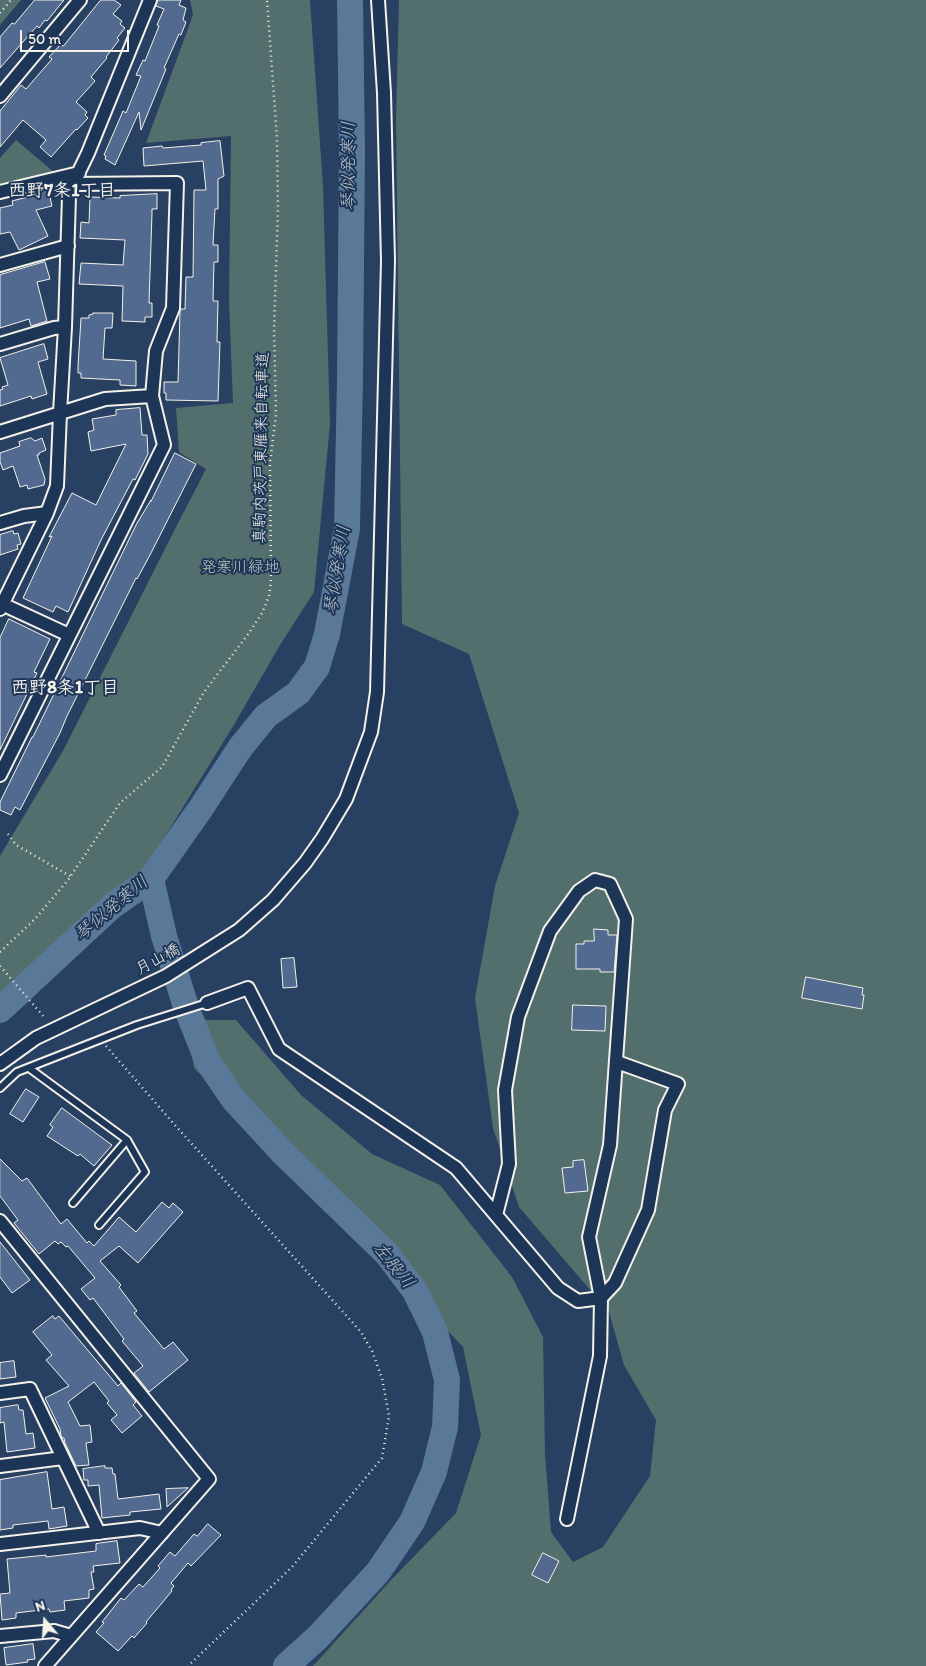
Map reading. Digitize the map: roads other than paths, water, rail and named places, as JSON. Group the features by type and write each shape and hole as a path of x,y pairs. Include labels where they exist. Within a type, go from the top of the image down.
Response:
{"street":[{"path":"0,96 80,0"},
{"path":"70,635 1,606 47,513 57,486 66,326 69,196 150,0"},
{"name":"月山橋","path":"0,1064 36,1038 166,976 239,930 273,900 305,863 346,799 371,732 377,692 388,261 384,93 378,0"},
{"path":"0,192 76,178 177,183 173,308 156,351 152,396 164,444 0,775"},
{"path":"0,266 68,246"},
{"path":"0,344 66,326"},
{"path":"0,432 106,399 152,396"},
{"path":"0,522 47,513"},
{"path":"496,1215 509,1164 505,1090 518,1016 550,931 579,892 595,880 610,884 626,919 610,1145 589,1237 601,1298 600,1356 567,1519"},
{"path":"207,1003 248,988 279,1049 456,1168 558,1288 578,1301 601,1298 615,1283 648,1210 665,1110 678,1084 616,1062"},
{"path":"0,1221 209,1479 45,1666"},
{"path":"0,1393 30,1389 99,1533"},
{"path":"0,1466 64,1458"},
{"path":"0,1544 140,1528 162,1533"},
{"path":"0,1636 54,1631 71,1636"}],"lane":[{"path":"0,1088 17,1072 137,1025 207,1003"},
{"path":"29,1068 127,1140 144,1172 99,1225"},
{"path":"72,1203 127,1140"}],"waterway":[{"name":"琴似発寒川","path":"0,1010 112,906 151,879 240,748 266,716 298,693 317,667 327,634 347,529 352,151 350,0"},
{"name":"左股川","path":"151,879 164,936 186,1007 208,1062 234,1100 283,1153 387,1254 415,1291 435,1332 447,1380 445,1427 434,1472 412,1522 378,1572 318,1637 286,1666"}],"district":[{"name":"西野7条1丁目","path":"62,191"},
{"name":"西野8条1丁目","path":"65,688"}],"park label":[{"name":"発寒川緑地","path":"240,568"}]}
